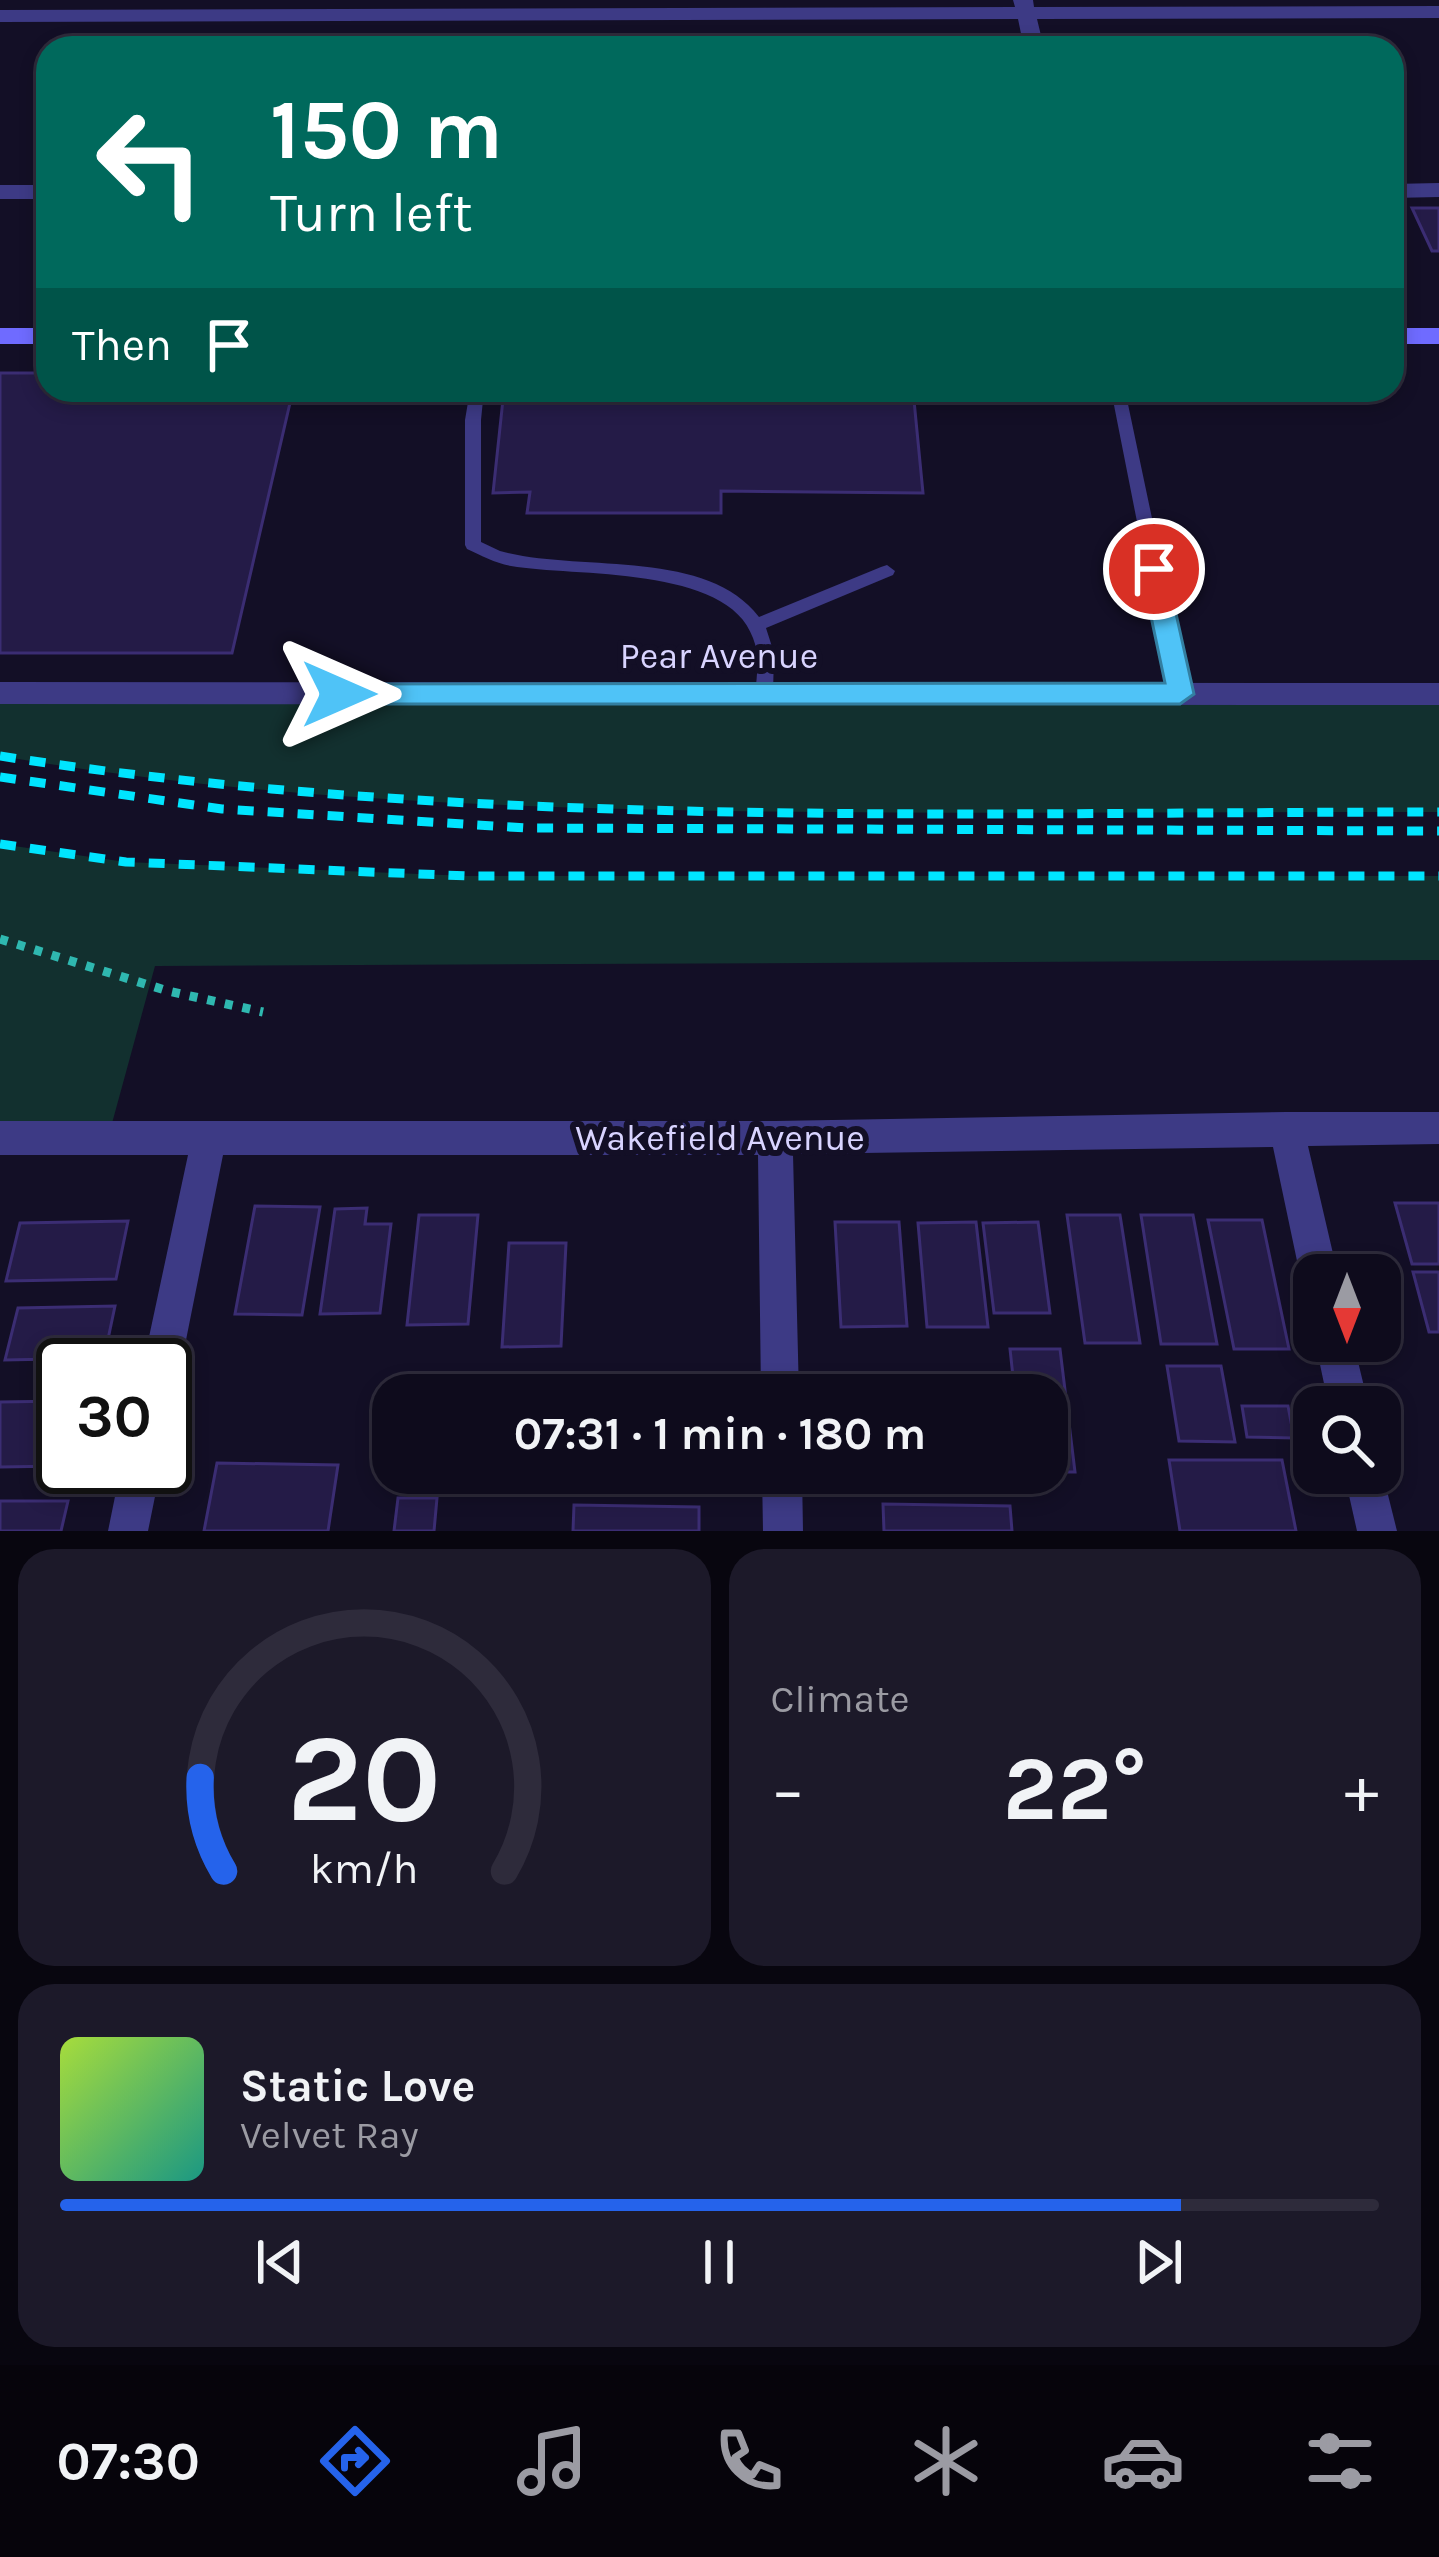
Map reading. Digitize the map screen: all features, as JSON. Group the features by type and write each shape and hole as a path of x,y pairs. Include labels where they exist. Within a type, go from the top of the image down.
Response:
{"street":[{"path":"1025,6 1031,36"},
{"path":"0,16 144,8 1025,6 1439,12"},
{"path":"1404,190 1439,190"},
{"path":"0,192 36,192"},
{"path":"0,336 36,336"},
{"path":"1404,336 1439,336"},
{"name":"Pear Avenue","path":"0,693 1439,694"},
{"path":"1286,1128 1314,1254"},
{"name":"Wakefield Avenue","path":"0,1138 775,1138 1439,1128"},
{"path":"167,1338 208,1138"},
{"path":"775,1138 780,1374"},
{"path":"128,1531 136,1494"},
{"path":"782,1494 783,1531"},
{"path":"1369,1494 1377,1531"}],"lane":[{"path":"475,402 472,545 507,559 650,574 729,596 758,625 767,658 764,694"},
{"path":"1120,402 1180,694"},
{"path":"758,625 887,571"}],"path":[{"path":"0,939 168,991 263,1012"}],"green space":[{"path":"0,693 1439,694 1439,812 723,811 450,803 270,790 0,756"},
{"path":"0,844 126,862 468,876 1439,876 1439,960 155,966 108,1138 0,1138"}],"building":[{"path":"1412,208 1439,208 1439,251 1432,251"},
{"path":"0,373 36,373 36,402 290,402 232,653 0,653"},
{"path":"503,402 914,402 923,493 721,491 721,513 527,513 530,492 493,493"},
{"path":"1395,1203 1439,1203 1439,1264 1412,1264"},
{"path":"255,1206 320,1207 302,1315 235,1314"},
{"path":"367,1208 365,1224 391,1224 380,1313 320,1314 335,1209"},
{"path":"419,1215 478,1215 468,1324 407,1325"},
{"path":"1067,1215 1120,1215 1140,1343 1085,1343"},
{"path":"1141,1215 1193,1215 1217,1344 1161,1344"},
{"path":"1208,1220 1262,1220 1289,1349 1234,1349"},
{"path":"128,1221 116,1279 6,1281 20,1223"},
{"path":"835,1222 899,1222 907,1326 841,1327"},
{"path":"976,1222 988,1327 927,1327 918,1223"},
{"path":"1038,1222 1050,1313 994,1313 983,1223"},
{"path":"509,1243 566,1243 561,1346 502,1347"},
{"path":"1413,1272 1439,1272 1439,1332 1429,1332"},
{"path":"115,1306 108,1338 36,1338 36,1359 5,1360 18,1308"},
{"path":"1010,1349 1060,1349 1063,1374 1013,1374"},
{"path":"1167,1366 1221,1366 1235,1442 1179,1441"},
{"path":"36,1401 36,1466 0,1467 0,1402"},
{"path":"1242,1406 1288,1406 1293,1438 1247,1437"},
{"path":"1068,1415 1075,1472 1068,1472"},
{"path":"1169,1460 1282,1460 1296,1531 1180,1531"},
{"path":"217,1463 338,1465 328,1531 204,1531"},
{"path":"398,1498 437,1498 434,1531 394,1531"},
{"path":"0,1501 68,1501 61,1531 0,1531"},
{"path":"883,1504 1010,1506 1012,1531 884,1531"},
{"path":"574,1505 699,1507 699,1531 573,1531"}],"railway":[{"path":"0,756 179,780 537,806 898,814 1439,812"},
{"path":"0,777 222,809 526,828 1439,831"},
{"path":"0,844 126,862 469,876 1439,876"}],"route":[{"path":"339,694 1180,694 1154,569"}]}
